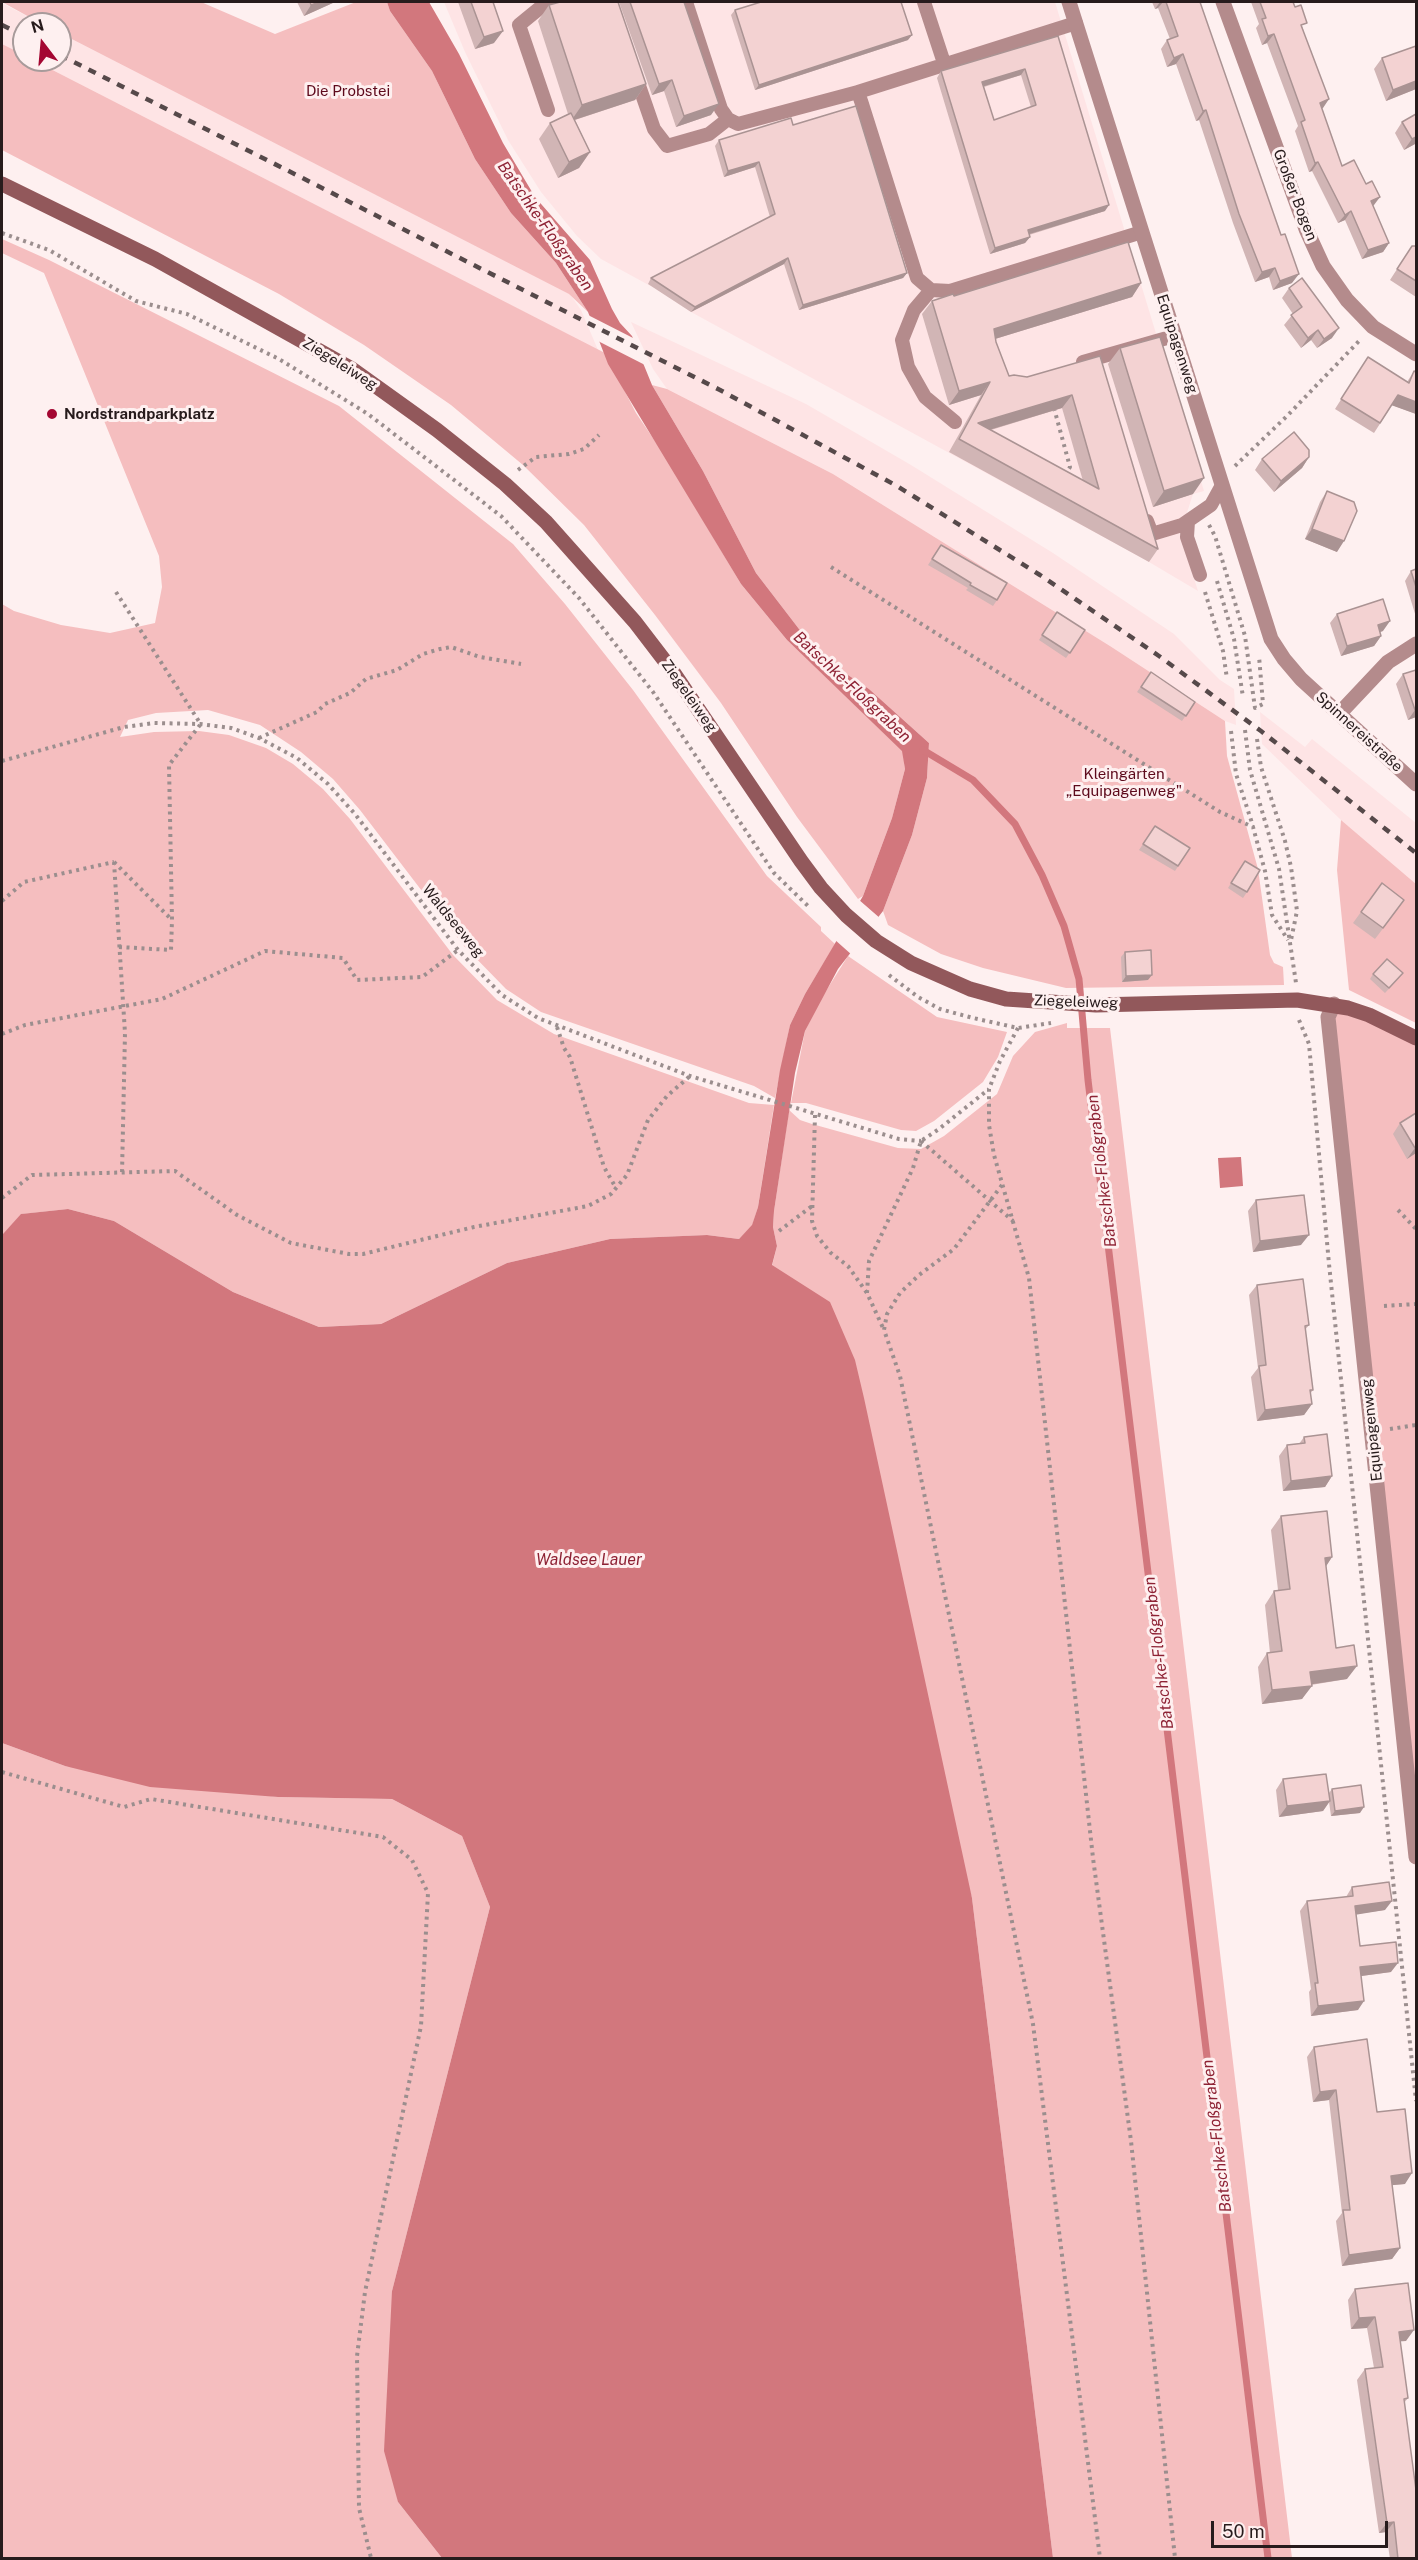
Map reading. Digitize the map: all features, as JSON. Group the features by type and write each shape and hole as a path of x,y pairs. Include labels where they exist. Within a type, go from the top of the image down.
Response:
{"main road":[{"name":"Ziegeleiweg","path":"2,184 155,259 352,369 437,429 505,484 546,522 634,622 677,678 801,861 846,915 876,941 919,967 970,989 1006,999 1096,1005 1297,1000 1334,1004 1369,1015 1416,1038"}],"street":[{"name":"Equipagenweg","path":"1069,2 1271,639 1301,679"},
{"name":"Großer Bogen","path":"1223,2 1306,229 1323,266 1347,300 1373,327 1416,354"},
{"path":"1339,714 1388,662 1416,644"},
{"name":"Spinnereistraße","path":"1301,679 1416,784"},
{"name":"Equipagenweg","path":"1334,1004 1328,1017 1416,1857"}],"lane":[{"path":"547,2 519,25 548,110"},
{"path":"686,2 721,109 728,119 738,124 858,92 1076,23"},
{"path":"924,2 944,63"},
{"path":"633,65 654,129 667,146 709,134 728,119"},
{"path":"858,92 917,278 931,290 950,291 1142,231"},
{"path":"931,290 914,310 902,340 908,367 925,397 955,422"},
{"path":"1066,367 1099,364 1174,336"},
{"path":"1145,512 1152,534 1182,525 1211,505 1222,485"},
{"path":"1188,521 1188,537 1200,575"}],"path":[{"path":"2,233 49,250 136,301 187,314 279,358 368,414 501,516 579,598 653,692 774,873 812,909"},
{"path":"1231,470 1373,327"},
{"path":"1053,404 1070,467 1062,479"},
{"path":"505,484 523,465 536,457 569,454 584,449 599,435"},
{"path":"1206,531 1208,522 1215,536 1245,636 1255,708 1263,704 1260,674"},
{"path":"831,567 1220,812 1253,827"},
{"path":"1214,574 1234,639 1243,697"},
{"path":"1200,575 1222,651 1227,679"},
{"path":"116,592 200,724 169,765 171,950 119,947"},
{"path":"260,738 317,712 350,693 366,679 397,670 423,654 440,649 451,647 480,657 521,664"},
{"name":"Waldseeweg","path":"2,761 124,727 154,723 200,724 231,728 260,738 297,758 328,784 355,814 458,950 502,995 538,1018 690,1076 899,1139 921,1141"},
{"path":"1245,730 1250,770 1279,869 1296,984"},
{"path":"1231,731 1236,774 1265,871 1272,915 1290,943"},
{"path":"1257,739 1261,767 1291,867 1297,911 1290,943"},
{"path":"114,862 171,920"},
{"path":"2,901 24,882 114,862"},
{"path":"114,862 125,1033 122,1174"},
{"path":"2,1035 25,1025 162,999 265,951 343,958 357,980 422,977 458,950"},
{"path":"880,968 918,997 940,1008 1018,1028 1057,1022"},
{"path":"1299,1020 1309,1044 1329,1264 1416,2101"},
{"path":"557,1027 564,1048 570,1057 604,1167 616,1188"},
{"path":"1018,1028 1000,1061 989,1089 989,1125 994,1155 1029,1278 1093,1858 1131,2141 1175,2559"},
{"path":"2,1198 32,1175 175,1171 237,1215 291,1243 349,1254 363,1254 474,1227 588,1206 611,1194 627,1175 648,1120 667,1095 690,1076"},
{"path":"867,1293 869,1261 913,1168 921,1141 989,1089"},
{"path":"815,1115 812,1221 817,1236 831,1253 848,1266 867,1293 884,1330 900,1376 1033,2024 1100,2559"},
{"path":"921,1141 990,1203 1014,1221"},
{"path":"884,1330 886,1314 900,1293 919,1275 954,1249 1003,1184"},
{"path":"779,1231 812,1206"},
{"path":"1398,1210 1416,1229"},
{"path":"1384,1306 1416,1304"},
{"path":"1372,1431 1416,1425"},
{"path":"2,1772 124,1807 151,1799 383,1837 412,1860 428,1893 422,2026 365,2292 357,2356 359,2508 371,2559"}],"shaded area":[{"path":"444,2 1055,2 1204,491 1193,494 1180,534 1198,591 691,312 656,289 601,259 577,236 541,192 508,140 465,52"},
{"path":"2,3 19,12 12,12 12,49 2,44"},
{"path":"72,39 570,294 581,310 598,350 56,72 72,72"},
{"path":"631,322 806,404 911,465 1053,553 1174,634 1220,680 1234,689 1236,725 1225,721 1110,646 833,474 667,389 653,369"},
{"path":"1260,712 1305,747 1312,739 1416,823 1416,884 1341,820 1262,744"}],"green space":[{"name":"Die Probstei","path":"2,2 201,2 275,34 356,2 387,2 390,11 432,71 475,159 511,213 556,263 588,312 569,294 72,39 72,12 20,12"},
{"path":"2,44 12,49 12,72 56,72 605,353 636,413 663,453 741,584 787,640 903,751 905,769 892,818 863,896 858,899 797,817 721,703 655,615 584,525 523,465 451,405 364,345 279,294 2,150"},
{"path":"2,239 49,260 339,406 513,544 565,604 633,690 767,876 821,927 821,931 835,944 805,994 790,1025 775,1098 754,1086 541,1012 506,989 464,946 360,810 333,779 301,752 260,725 208,710 156,713 128,720 120,737 154,732 199,731 229,735 266,748 293,764 323,789 350,819 453,955 497,1000 554,1034 749,1103 774,1105 758,1207 752,1226 739,1239 707,1235 610,1239 507,1263 381,1324 319,1327 233,1292 114,1221 68,1209 22,1214 2,1235 2,604 14,611 61,625 110,633 155,623 162,587 159,556 44,273 2,253"},
{"name":"Kleingärten „Equipagenweg\"","path":"652,385 667,389 833,474 1110,646 1225,721 1227,756 1258,869 1270,955 1274,963 1283,967 1284,985 1066,988 983,968 941,954 888,925 883,911 912,835 927,778 929,743 869,689 842,671 799,629 756,573 703,471"},
{"path":"1341,820 1416,884 1416,1023 1349,990 1337,870"},
{"path":"848,956 937,1017 1007,1032 998,1057 983,1082 934,1121 916,1131 901,1130 806,1103 791,1103 805,1031 819,1002"},
{"path":"1334,1004 1416,1038 1416,1857 1370,1412"},
{"path":"1067,1023 1067,1028 1110,1028 1292,2558 1053,2558 972,1898 772,1266 777,1246 773,1227 774,1211 789,1110 800,1120 812,1124 898,1148 921,1149 944,1136 997,1094 1013,1056 1035,1032"},
{"path":"2,1743 65,1766 278,1797 392,1799 462,1836 490,1907 392,2291 398,2502 442,2558 2,2558"}],"water":[{"name":"Waldsee Lauer","path":"387,2 429,2 459,54 503,143 535,197 590,260 612,309 620,323 632,336 652,385 703,471 756,573 799,629 842,671 869,689 929,743 927,778 912,835 883,911 838,969 805,1031 795,1073 774,1211 773,1227 777,1246 772,1265 830,1302 855,1360 864,1398 972,1898 1053,2558 442,2558 398,2502 384,2451 392,2291 490,1907 462,1836 392,1799 278,1797 150,1787 65,1766 2,1743 2,1235 21,1214 68,1209 114,1221 233,1292 319,1327 381,1324 507,1263 610,1239 707,1235 739,1239 752,1225 758,1207 780,1070 790,1025 805,994 863,896 892,818 905,769 902,751 787,640 741,584 608,364 588,312 556,263 511,213 475,159 432,71 390,11"},
{"path":"1241,1157 1243,1186 1220,1188 1218,1158"}],"pier":[{"path":"586,314 637,340 647,366 596,340"},
{"path":"858,899 881,919 852,955 834,939"}],"building":[{"path":"471,2 493,2 503,31 484,37"},
{"path":"560,2 618,2 646,84 582,105 549,5"},
{"path":"630,2 684,2 719,104 684,116 672,80 659,84"},
{"path":"761,2 901,2 912,35 759,85 735,10"},
{"path":"1166,2 1200,2 1281,235 1285,234 1299,274 1280,281 1275,268 1262,272 1239,214 1206,110 1203,111 1183,54 1174,58 1167,40 1178,36"},
{"path":"1260,2 1293,2 1295,7 1301,5 1307,23 1301,25 1329,99 1320,103 1342,166 1354,160 1366,184 1372,181 1380,197 1371,201 1389,243 1368,250 1351,211 1345,215 1318,162 1315,163 1301,122 1305,120 1274,34 1268,36 1262,19 1266,18"},
{"path":"1058,36 1109,205 1028,230 1030,237 995,248 941,71","holes":["1025,69 1036,105 994,120 982,82"]},
{"path":"1416,46 1416,81 1393,90 1382,58"},
{"path":"856,106 907,273 803,305 788,258 695,307 651,278 775,214 759,162 728,171 719,140 791,118 793,125"},
{"path":"571,113 590,152 569,162 550,123"},
{"path":"1416,114 1416,137 1412,139 1402,122"},
{"path":"1128,242 1141,283 994,329 996,342 1009,376 1027,377 1100,356 1158,549 959,439 990,382 959,391 932,301 953,294 954,296","holes":["1072,395 1099,489 978,423"]},
{"path":"1412,246 1416,246 1416,281 1397,269"},
{"path":"1302,278 1339,328 1324,339 1318,330 1308,338 1291,315 1302,307 1289,288"},
{"path":"1160,337 1204,478 1164,491 1120,348"},
{"path":"1368,357 1409,383 1414,371 1416,372 1416,402 1398,395 1380,423 1341,399"},
{"path":"1294,432 1309,450 1309,457 1281,481 1262,459"},
{"path":"1327,491 1354,502 1357,511 1344,541 1312,529"},
{"path":"941,545 1007,583 997,600 932,559"},
{"path":"1416,569 1416,587 1411,571"},
{"path":"1383,599 1390,621 1378,625 1381,636 1347,646 1337,614"},
{"path":"1057,612 1085,630 1070,653 1042,635"},
{"path":"1416,670 1416,710 1415,710 1403,674"},
{"path":"1151,672 1195,702 1186,716 1141,687"},
{"path":"1155,826 1190,848 1178,866 1143,844"},
{"path":"1245,861 1260,870 1247,892 1231,883"},
{"path":"1382,883 1404,900 1383,928 1361,912"},
{"path":"1151,950 1152,975 1126,976 1125,952"},
{"path":"1387,959 1403,973 1389,988 1373,974"},
{"path":"1416,1113 1416,1147 1415,1148 1400,1123"},
{"path":"1304,1195 1309,1235 1260,1241 1256,1200"},
{"path":"1303,1279 1309,1325 1305,1326 1313,1390 1310,1390 1312,1404 1265,1410 1259,1366 1266,1365 1257,1285"},
{"path":"1327,1434 1332,1476 1291,1481 1287,1445 1305,1443 1304,1437"},
{"path":"1327,1511 1332,1557 1325,1558 1336,1648 1354,1645 1357,1666 1310,1672 1312,1686 1272,1690 1267,1653 1282,1651 1274,1591 1290,1589 1281,1516"},
{"path":"1326,1774 1330,1801 1287,1806 1283,1779"},
{"path":"1361,1785 1364,1807 1335,1811 1332,1789"},
{"path":"1389,1882 1392,1901 1355,1906 1360,1946 1396,1942 1398,1963 1360,1967 1364,2001 1318,2006 1315,1983 1318,1983 1307,1901 1353,1896 1352,1887"},
{"path":"1367,2039 1377,2112 1405,2109 1412,2173 1391,2176 1400,2248 1349,2255 1343,2210 1350,2210 1336,2090 1320,2092 1314,2047"},
{"path":"1408,2283 1414,2330 1399,2332 1408,2398 1404,2399 1416,2490 1416,2559 1398,2559 1394,2522 1387,2523 1365,2369 1383,2367 1375,2317 1359,2318 1355,2289"}],"waterway":[{"name":"Batschke‐Floßgraben","path":"923,750 973,780 1015,824 1042,875 1064,926 1079,979 1088,1080 1268,2558"}],"railway":[{"path":"2,25 12,30"},
{"path":"72,61 720,390 897,486 1040,575 1159,656 1261,731 1416,853"}],"place":[{"name":"Nordstrandparkplatz","path":"52,414"}]}
